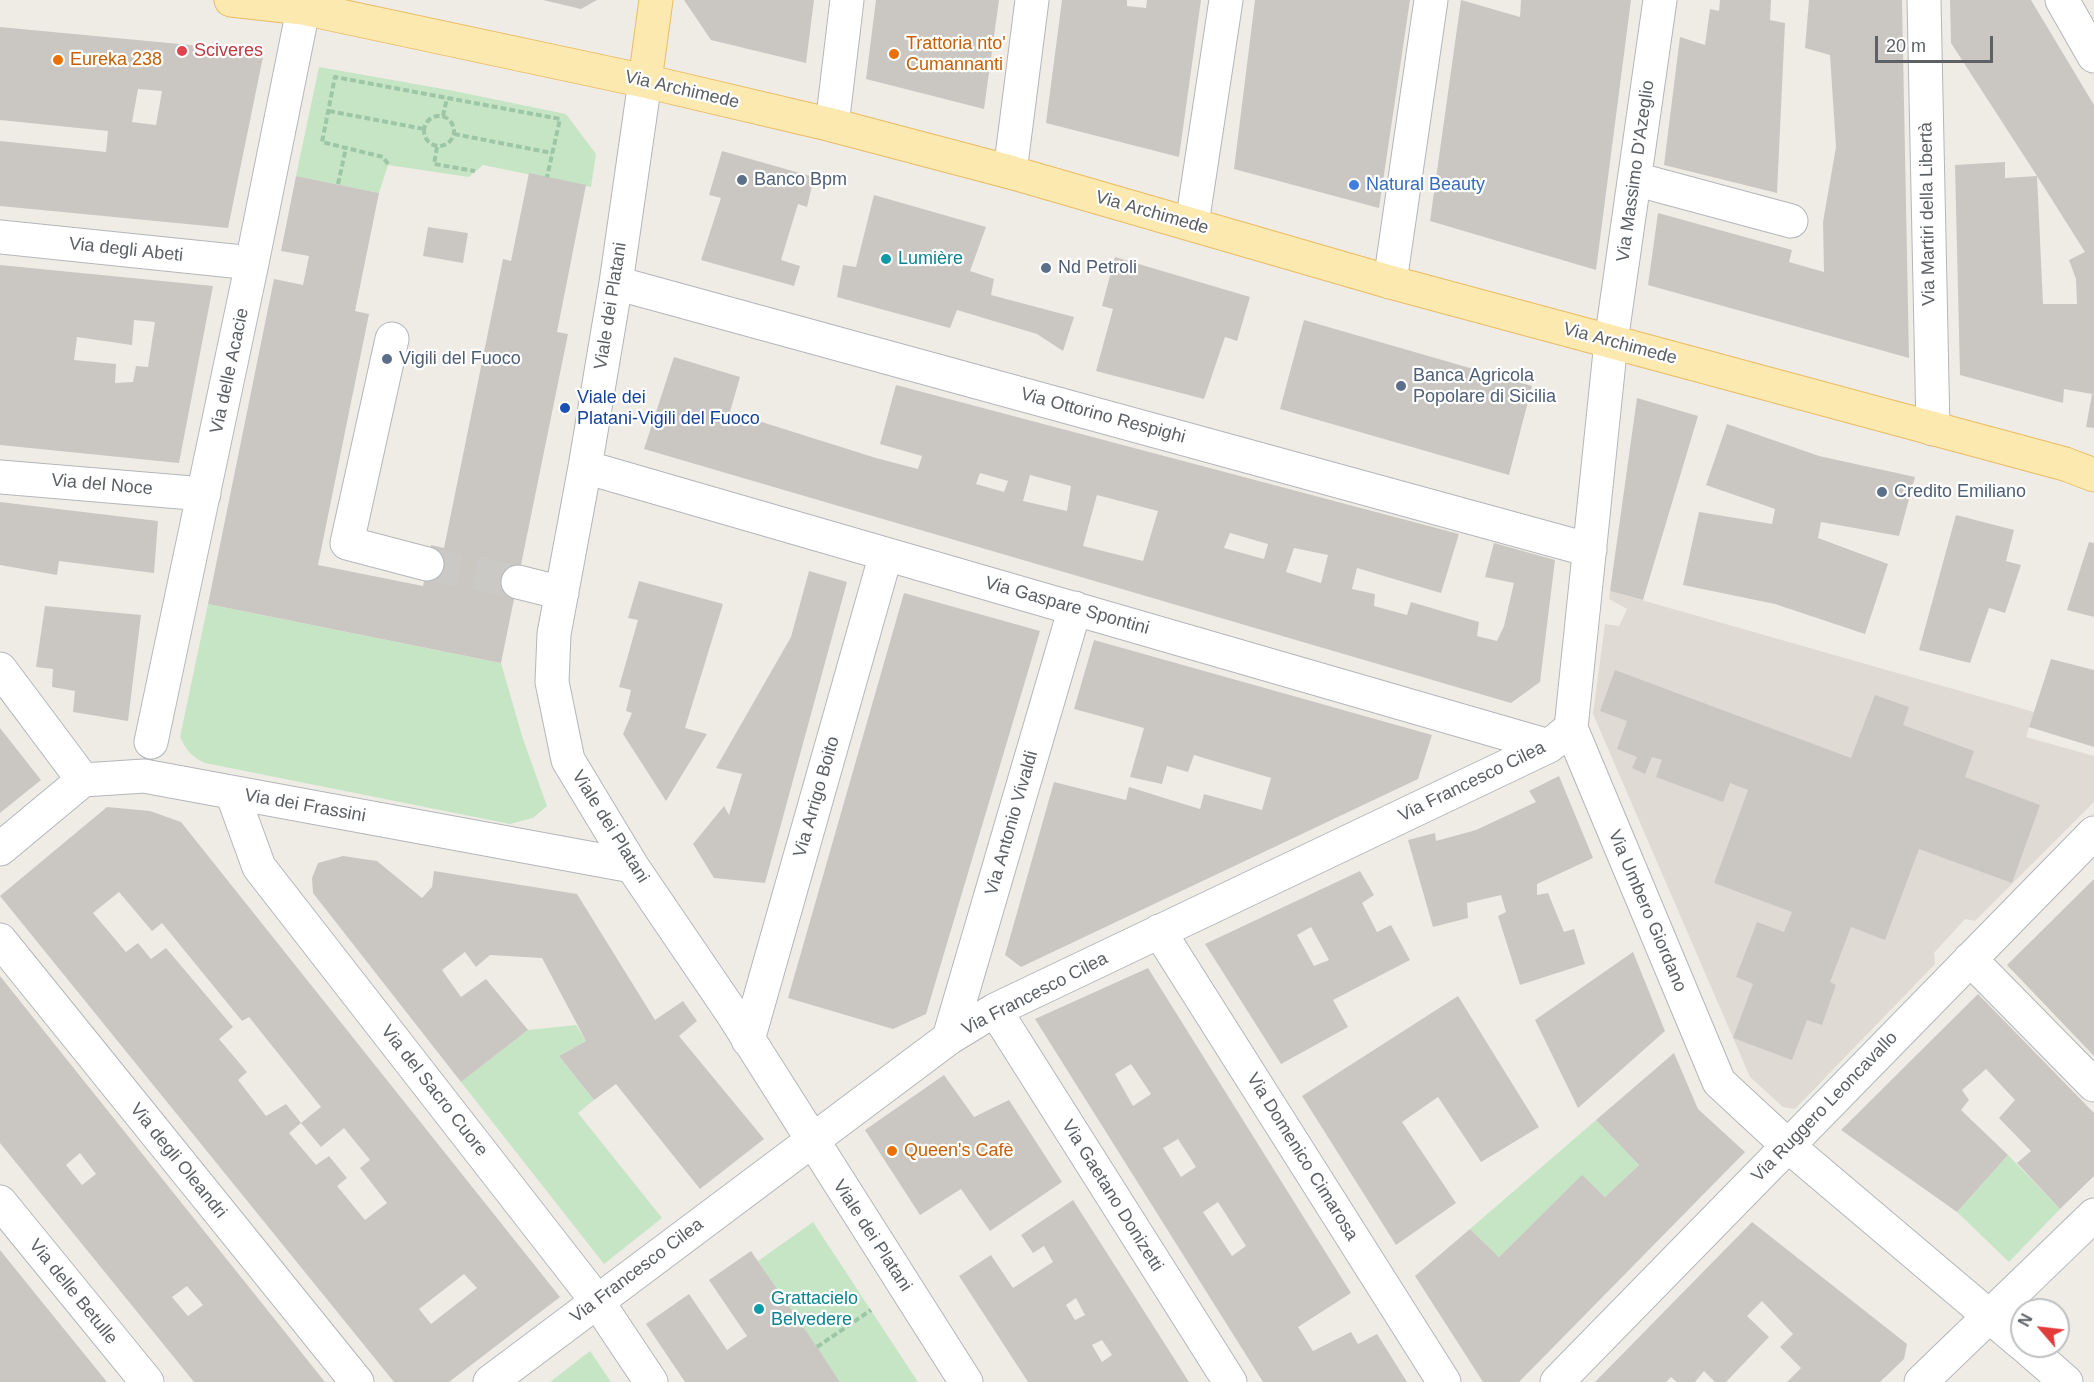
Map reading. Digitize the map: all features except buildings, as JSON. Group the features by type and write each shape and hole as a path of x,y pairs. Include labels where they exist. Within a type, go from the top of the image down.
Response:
{"main road":[{"name":"Via Archimede","path":"231,0 304,4 832,124 1010,172 1390,282 2084,469"},
{"path":"645,81 656,0"}],"street":[{"path":"832,124 847,0"},
{"path":"1010,172 1032,0"},
{"path":"1192,224 1226,0"},
{"path":"1390,282 1431,0"},
{"name":"Via Massimo D'Azeglio","path":"1611,342 1660,0"},
{"name":"Via Martiri della Libertà","path":"1924,0 1933,429"},
{"path":"2062,0 2094,56"},
{"name":"Via delle Acacie","path":"151,742 304,4"},
{"name":"Viale dei Platani","path":"645,81 616,283 554,634 552,682 568,760 632,866 674,925 966,1382"},
{"path":"1635,179 1791,221"},
{"name":"Via degli Abeti","path":"0,237 252,263"},
{"name":"Via Ottorino Respighi","path":"616,283 1590,550"},
{"path":"392,339 347,543 428,564"},
{"name":"Via Umbero Giordano","path":"1611,342 1590,550 1560,737 1719,1082 1787,1145 2010,1333"},
{"name":"Via Gaspare Spontini","path":"585,467 1075,608 1560,737"},
{"name":"Via del Noce","path":"0,477 204,494"},
{"name":"Via Arrigo Boito","path":"748,1040 886,554"},
{"path":"518,582 561,593"},
{"name":"Via Antonio Vivaldi","path":"949,1038 1075,608"},
{"path":"0,669 83,780 0,849"},
{"name":"Via Francesco Cilea","path":"490,1382 949,1038 995,1010 1560,737"},
{"name":"Via dei Frassini","path":"83,780 144,776 632,866"},
{"name":"Via del Sacro Cuore","path":"232,793 259,867 597,1301 651,1382"},
{"name":"Via Ruggero Leoncavallo","path":"1557,1382 2094,833"},
{"name":"Via Domenico Cimarosa","path":"1160,932 1444,1382"},
{"name":"Via degli Oleandri","path":"0,940 357,1382"},
{"path":"1970,959 2094,1085"},
{"name":"Via Gaetano Donizetti","path":"995,1010 1230,1382"},
{"name":"Via delle Betulle","path":"0,1202 147,1382"},
{"path":"1921,1382 2094,1215"},
{"name":"Via Umbero Giordano","path":"2038,1358 2066,1382"}],"path":[{"path":"388,164 383,156 322,142 335,77 560,119 547,177"},
{"path":"443,116 447,98"},
{"path":"329,111 424,129"},
{"path":"443,116 452,123 454,134 449,144 437,147 428,142 424,129 432,118 443,116"},
{"path":"454,134 552,153"},
{"path":"437,147 434,164 475,171"},
{"path":"338,184 346,148"},
{"path":"816,1347 871,1310"}],"shaded area":[{"path":"1610,591 2034,712 2026,737 2094,756 2094,802 1975,921 1965,919 1934,953 1935,964 1795,1109 1783,1107 1750,1077 1593,714 1605,624 1619,626 1627,609 1609,599"}],"green space":[{"path":"319,67 566,114 596,154 591,187 483,165 469,177 388,165 379,193 296,176"},
{"path":"208,604 501,663 523,739 547,806 533,818 510,824 200,761 190,753 180,737"},
{"path":"576,1025 586,1041 559,1056 594,1100 578,1113 662,1218 604,1264 461,1082 528,1030"},
{"path":"1596,1120 1639,1165 1605,1197 1582,1176 1499,1257 1470,1229"},
{"path":"2008,1155 2060,1209 2009,1262 1957,1212"},
{"path":"813,1222 918,1382 840,1382 758,1261"},
{"path":"590,1351 611,1382 550,1382"}],"tunnel":[{"path":"427,564 518,582"}],"place":[{"name":"Sciveres","path":"182,51"},
{"name":"Trattoria nto' Cumannanti","path":"894,54"},
{"name":"Eureka 238","path":"58,60"},
{"name":"Banco Bpm","path":"742,180"},
{"name":"Natural Beauty","path":"1354,185"},
{"name":"Lumière","path":"886,259"},
{"name":"Nd Petroli","path":"1046,268"},
{"name":"Vigili del Fuoco","path":"387,359"},
{"name":"Banca Agricola Popolare di Sicilia","path":"1401,386"},
{"name":"Viale dei Platani-Vigili del Fuoco","path":"565,408"},
{"name":"Credito Emiliano","path":"1882,492"},
{"name":"Queen's Cafè","path":"892,1151"},
{"name":"Grattacielo Belvedere","path":"759,1309"}]}
